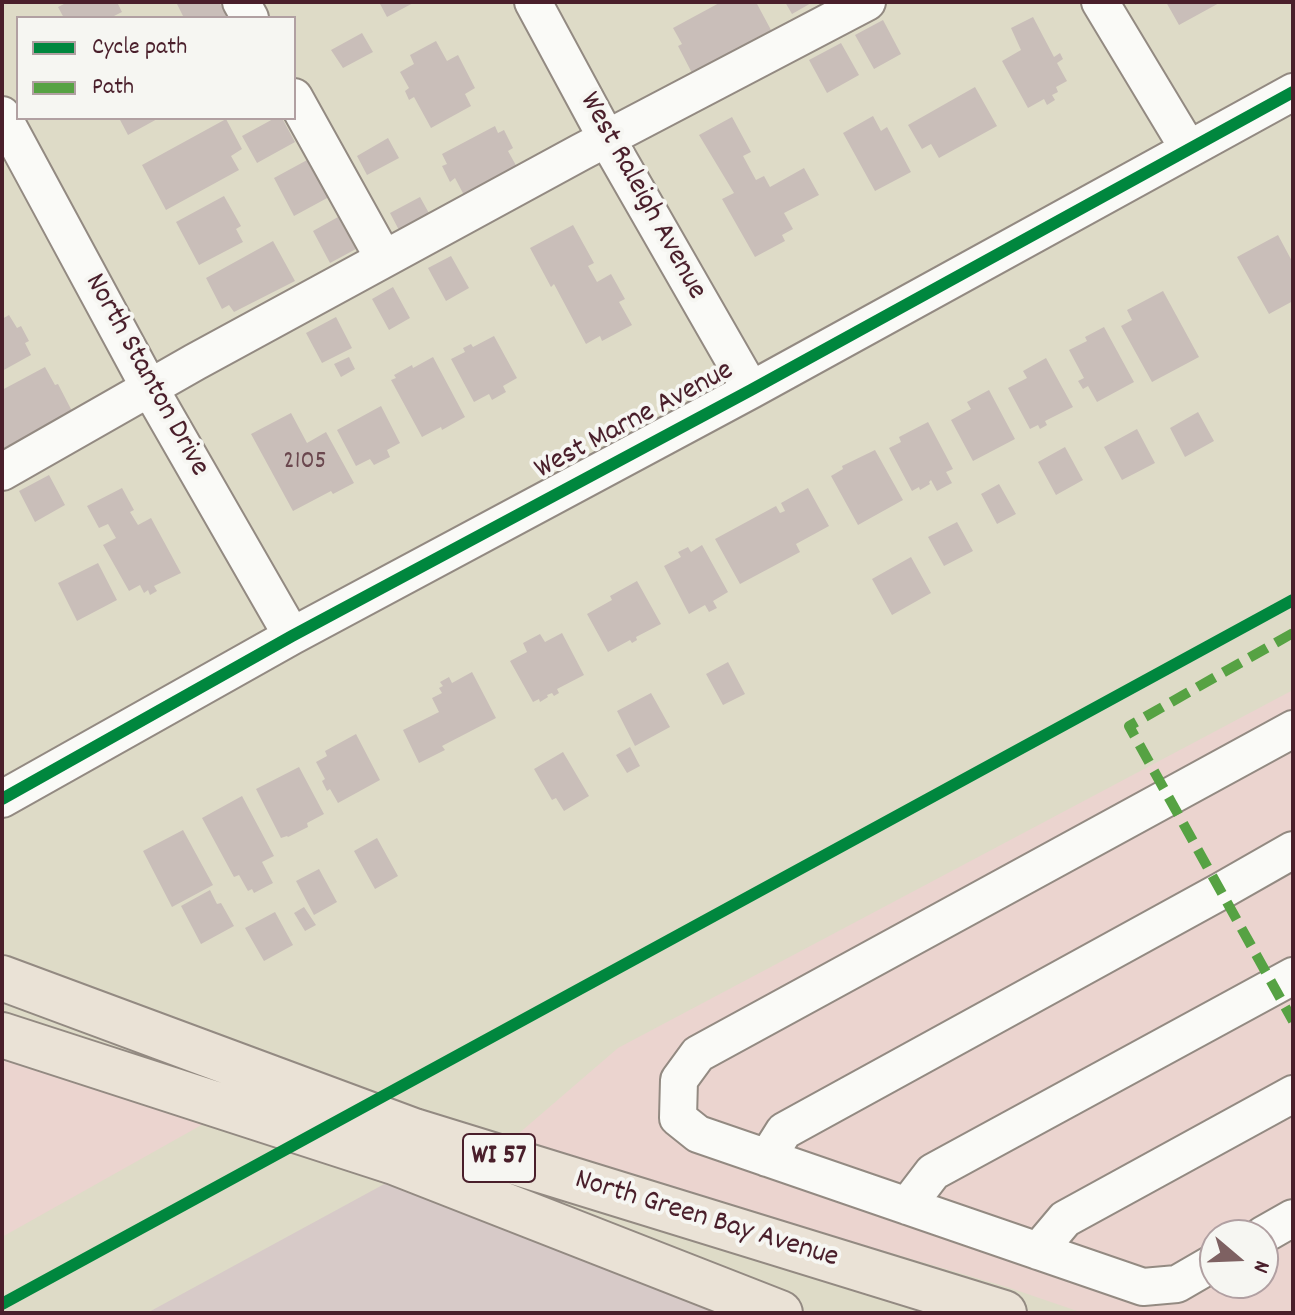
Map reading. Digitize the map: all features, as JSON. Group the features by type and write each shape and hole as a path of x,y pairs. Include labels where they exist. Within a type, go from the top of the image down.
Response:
{"main road":[{"name":"North Green Bay Avenue","path":"2,978 414,1131 1004,1313"},
{"name":"North Green Bay Avenue","path":"2,1035 394,1162 780,1313"}],"street":[{"name":"West Raleigh Avenue","path":"533,2 607,139 751,390"},
{"path":"2,472 149,387 384,259 867,2"},
{"path":"1100,2 1188,148"},
{"name":"West Marne Avenue","path":"2,799 292,636 751,390 1293,92"},
{"path":"296,101 384,259"},
{"name":"North Stanton Drive","path":"2,115 149,387 292,636"},
{"path":"1199,1271 1177,1284 1143,1287 698,1134 678,1118 679,1080 698,1054 1293,729"},
{"path":"767,1158 784,1131 1293,850"},
{"path":"907,1206 933,1172 1293,976"},
{"path":"1038,1251 1065,1219 1293,1094"}],"shaded area":[{"path":"1293,690 1293,1313 1083,1313 1010,1288 510,1141 618,1048"},
{"path":"2,1035 230,1109 2,1237"},
{"path":"388,1182 565,1253 722,1313 147,1313"}],"building":[{"path":"117,2 122,12 114,16 63,16 58,7 64,4"},
{"path":"176,2 219,2 227,15 225,16 183,16"},
{"path":"379,2 415,2 387,17"},
{"path":"721,2 756,2 771,30 692,73 673,28"},
{"path":"785,2 813,2 792,14"},
{"path":"1166,2 1221,2 1179,25"},
{"path":"1033,17 1054,57 1060,53 1063,59 1057,63 1067,81 1056,87 1058,92 1052,95 1055,100 1047,105 1044,99 1028,108 1002,61 1021,50 1011,28"},
{"path":"883,20 901,54 874,69 855,35"},
{"path":"362,33 373,52 343,68 331,50"},
{"path":"436,41 447,61 458,55 475,88 465,94 471,106 431,128 414,97 409,100 405,91 409,88 400,72 414,64 410,55"},
{"path":"841,43 859,75 827,93 809,60"},
{"path":"975,87 997,126 939,158 931,144 922,149 908,125"},
{"path":"873,116 881,131 887,127 911,172 875,191 843,133"},
{"path":"732,117 751,152 743,156 756,180 764,176 770,187 804,168 819,195 784,213 793,229 782,235 785,241 755,257 722,199 734,193 699,135"},
{"path":"120,120 155,120 128,135"},
{"path":"224,120 242,149 231,156 239,170 166,210 142,165"},
{"path":"271,120 283,120 295,142 257,163 242,136"},
{"path":"495,126 498,133 504,130 513,148 508,151 518,169 465,197 455,178 450,182 442,166 447,164 442,154"},
{"path":"388,138 399,158 367,175 357,156"},
{"path":"309,159 329,197 294,216 274,178"},
{"path":"224,196 241,226 236,229 243,242 199,265 176,222"},
{"path":"420,197 430,215 400,232 390,213"},
{"path":"338,217 356,249 330,263 313,231"},
{"path":"573,225 594,263 588,266 597,282 611,274 625,299 619,302 632,325 602,341 600,336 586,344 554,284 551,287 530,248"},
{"path":"1278,235 1293,263 1293,301 1269,314 1237,257"},
{"path":"273,241 295,281 234,312 229,305 222,309 206,278"},
{"path":"451,256 469,288 446,301 428,268"},
{"path":"393,287 410,318 389,330 372,299"},
{"path":"1163,291 1199,357 1152,382 1121,326 1132,320 1127,310"},
{"path":"9,315 17,328 21,326 29,341 25,343 31,355 2,371 2,319"},
{"path":"336,317 352,348 322,363 306,333"},
{"path":"1104,327 1134,382 1097,402 1088,386 1083,389 1078,381 1084,378 1069,350"},
{"path":"494,336 517,378 503,386 506,392 492,400 489,394 474,402 451,359 465,352 463,348 471,344 473,347"},
{"path":"349,357 355,369 341,377 334,364"},
{"path":"433,357 465,417 422,437 391,380 412,365 413,368"},
{"path":"1046,358 1073,407 1045,421 1047,425 1040,429 1038,425 1030,429 1008,388 1027,378 1023,371"},
{"path":"45,367 72,411 2,449 2,390"},
{"path":"989,390 1015,439 973,461 951,420 971,409 967,402"},
{"path":"381,406 400,443 387,450 390,457 374,465 370,459 356,466 337,430"},
{"path":"1198,412 1214,441 1185,457 1170,428"},
{"path":"291,413 307,443 326,432 354,483 293,511 251,434"},
{"path":"928,422 953,469 946,472 952,483 937,491 931,480 920,490 919,487 912,491 889,448 901,442 899,437"},
{"path":"1137,429 1155,463 1122,480 1104,447"},
{"path":"1065,447 1083,480 1056,495 1038,462"},
{"path":"875,450 903,500 858,525 831,476 843,469 842,466"},
{"path":"49,475 65,505 35,522 19,491"},
{"path":"999,484 1016,514 997,524 981,494"},
{"path":"122,488 138,525 151,518 181,573 154,586 157,591 150,595 148,590 144,593 140,585 129,591 103,545 116,538 108,524 99,528 87,506"},
{"path":"808,488 829,526 796,544 800,552 740,584 715,539 776,506 780,513 785,511 781,503"},
{"path":"957,522 973,551 944,566 928,537"},
{"path":"702,545 728,592 713,601 717,608 709,612 705,605 689,614 664,566 681,557 678,552 688,547 691,552"},
{"path":"911,557 931,593 892,615 872,579"},
{"path":"98,563 117,600 77,621 58,583"},
{"path":"637,581 661,624 636,637 637,640 632,643 630,640 608,652 587,614"},
{"path":"562,633 584,675 557,689 559,693 554,696 552,693 540,702 539,699 533,702 510,661 527,652 523,643 540,634 545,642"},
{"path":"728,662 745,694 723,705 706,674"},
{"path":"472,672 496,718 442,746 445,750 419,763 403,730 439,712 432,698 442,693 440,682 449,677 452,683"},
{"path":"651,693 670,727 635,746 617,711"},
{"path":"356,734 380,780 338,803 330,789 327,791 316,762 327,756 325,751"},
{"path":"630,747 640,766 627,773 616,755"},
{"path":"563,752 589,796 564,811 556,798 552,800 534,769"},
{"path":"299,767 324,814 307,823 308,827 281,838 256,789"},
{"path":"242,796 274,856 262,862 273,883 254,893 252,889 248,891 239,875 234,877 202,818"},
{"path":"183,830 213,885 172,907 143,851"},
{"path":"377,838 398,876 375,889 354,851"},
{"path":"319,869 337,902 314,915 296,881"},
{"path":"210,890 234,926 201,944 181,906"},
{"path":"304,907 316,925 305,931 294,913"},
{"path":"275,912 293,945 264,961 245,928"}],"marked path":[{"path":"1293,633 1129,726 1293,1021"}],"cycle path":[{"path":"2,799 292,636 751,390 1293,92"},
{"path":"2,1304 1293,600"}]}
